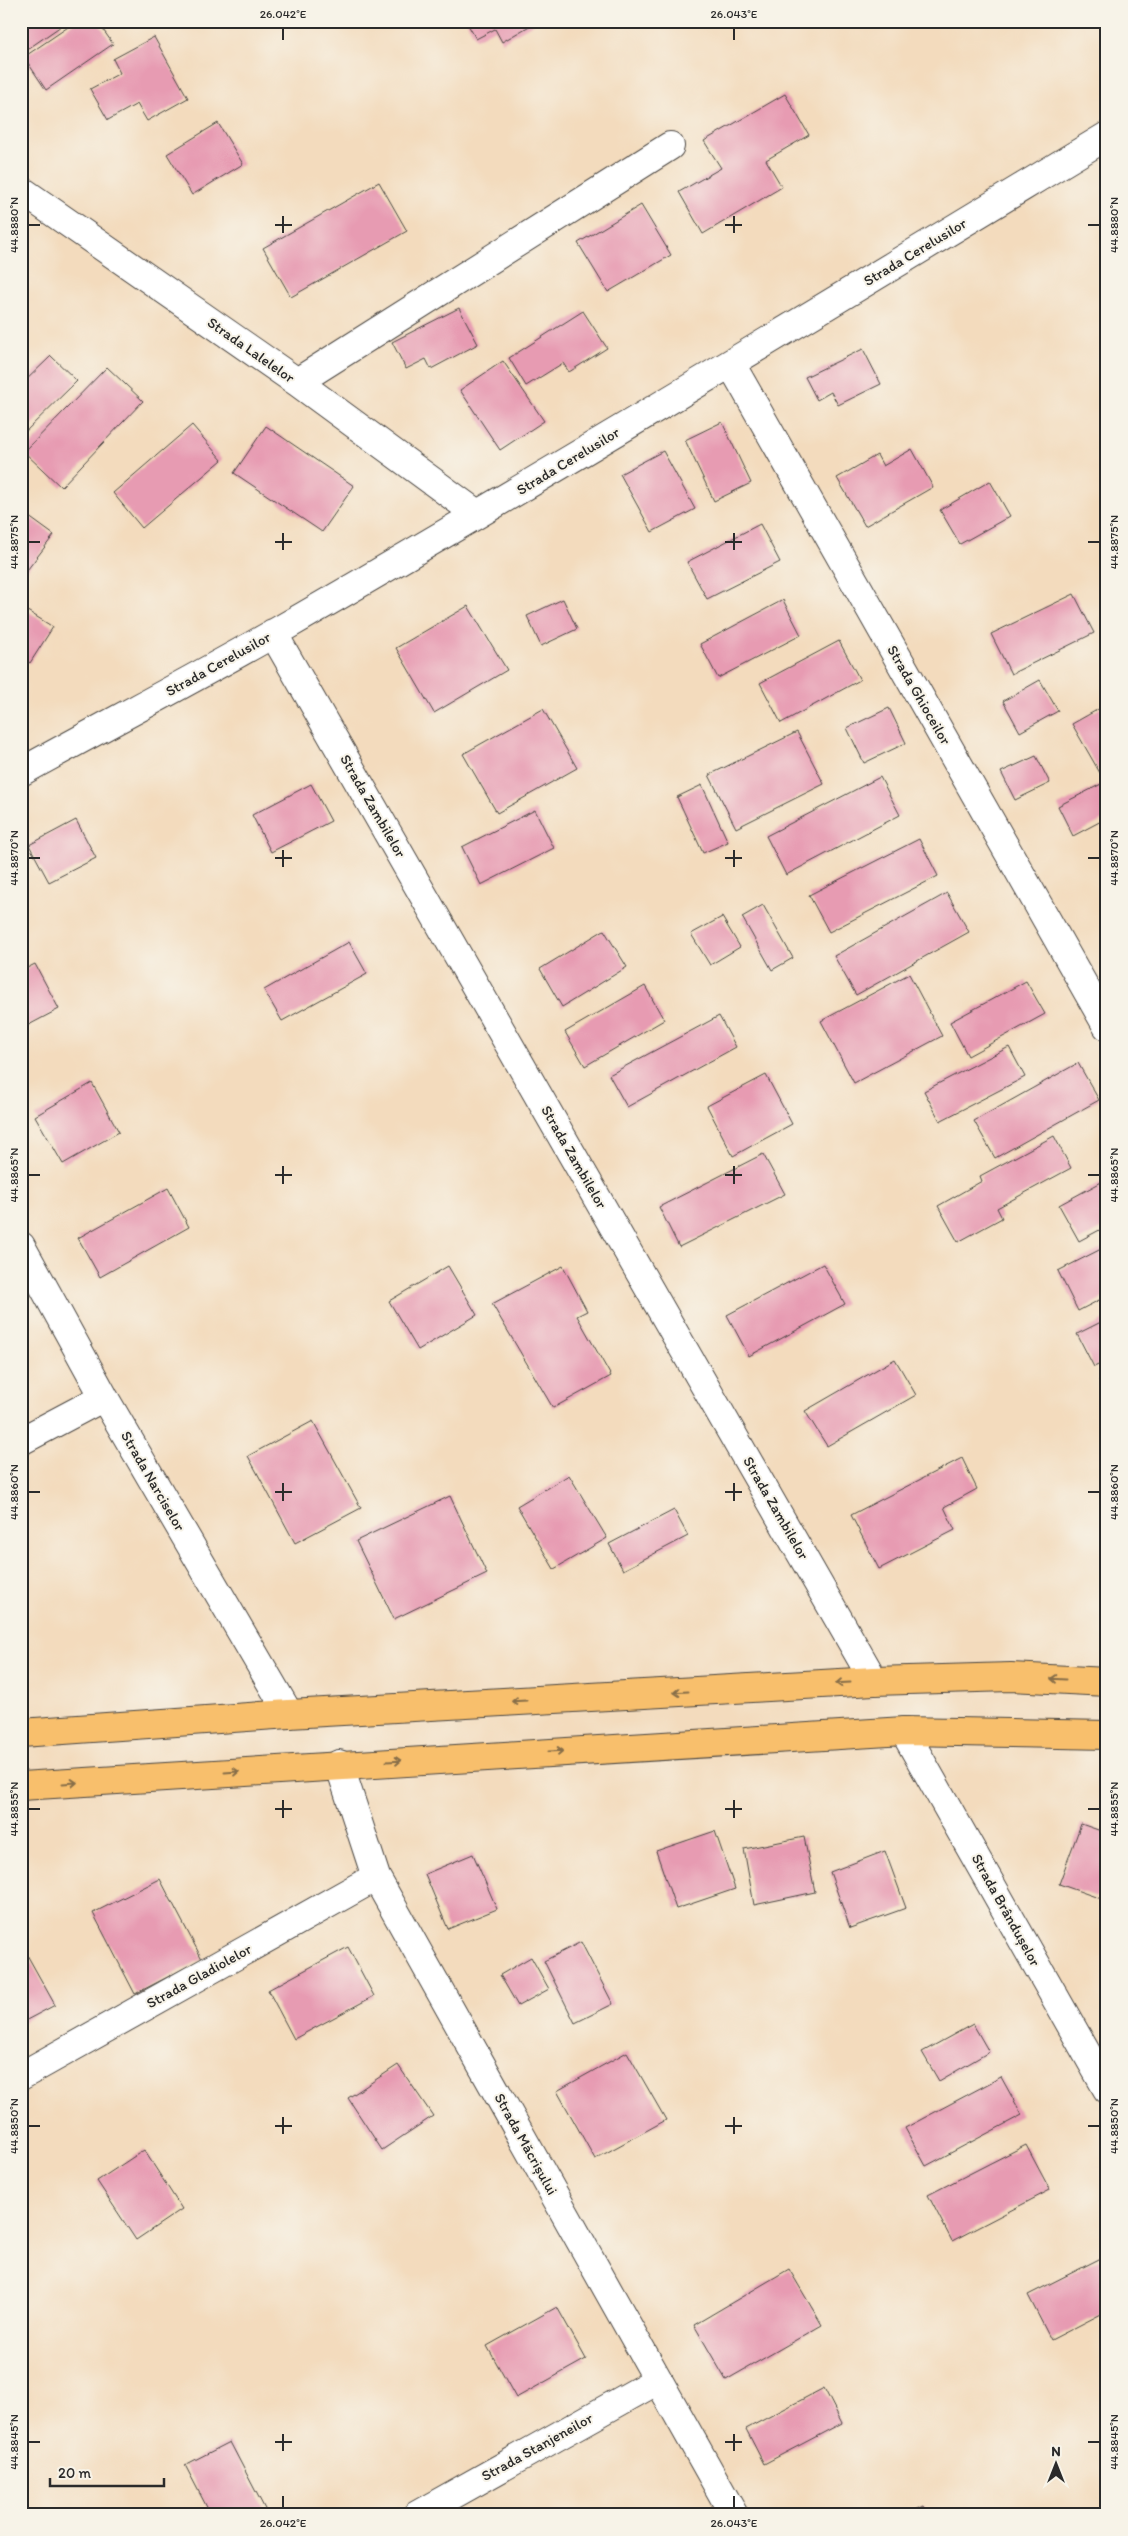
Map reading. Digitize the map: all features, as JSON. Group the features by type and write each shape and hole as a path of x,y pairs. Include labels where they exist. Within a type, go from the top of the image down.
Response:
{"highway":[{"path":"21,1733 289,1714 874,1682 1011,1677 1107,1682"},
{"path":"21,1786 339,1764 904,1731 1107,1735"}],"street":[{"name":"Strada Cerelusilor","path":"21,772 273,633 477,514 731,364 1107,136"},
{"path":"297,382 670,146"},
{"name":"Strada Lalelelor","path":"21,190 297,382 477,514"},
{"name":"Strada Ghioceilor","path":"731,364 1107,1026"},
{"name":"Strada Zambilelor","path":"273,633 874,1682"},
{"name":"Strada Narciselor","path":"21,1246 104,1397 289,1714"},
{"path":"21,1441 104,1397"},
{"name":"Strada Brândușelor","path":"904,1731 1107,2089"},
{"name":"Strada Măcrișului","path":"339,1764 376,1877 734,2515"},
{"name":"Strada Gladiolelor","path":"21,2076 376,1877"},
{"name":"Strada Stanjeneilor","path":"417,2515 658,2380"}],"building":[{"path":"21,21 58,21 61,26 22,53"},
{"path":"77,21 97,21 113,44 46,90 24,57"},
{"path":"466,21 538,21 502,42 495,29 476,39"},
{"path":"154,37 188,98 147,121 137,104 108,120 90,89 120,73 113,59"},
{"path":"785,94 809,135 766,160 782,187 703,234 679,192 721,168 704,141"},
{"path":"218,123 243,164 192,195 167,154"},
{"path":"379,182 407,231 291,297 263,248"},
{"path":"641,205 671,255 608,292 578,243"},
{"path":"459,308 478,344 431,369 426,359 406,369 392,342"},
{"path":"583,311 607,348 569,372 563,363 526,386 509,358"},
{"path":"863,349 881,384 838,405 831,392 817,400 805,377"},
{"path":"51,356 77,381 21,436 21,385"},
{"path":"503,361 544,421 500,450 460,390"},
{"path":"107,367 143,401 61,487 24,452"},
{"path":"722,422 751,483 714,501 685,440"},
{"path":"192,425 222,460 142,528 113,493"},
{"path":"266,426 354,486 322,532 234,473"},
{"path":"912,449 933,487 865,526 837,478 877,455 883,466"},
{"path":"663,451 695,509 652,532 620,474"},
{"path":"990,481 1010,516 960,544 940,510"},
{"path":"21,511 54,535 21,578"},
{"path":"760,524 780,562 707,599 687,562"},
{"path":"1074,594 1094,633 1011,674 991,634"},
{"path":"563,599 577,629 541,646 527,616"},
{"path":"783,600 801,635 718,678 700,644"},
{"path":"468,606 507,670 434,713 396,648"},
{"path":"21,607 53,627 30,663 21,657"},
{"path":"839,641 860,680 781,723 760,683"},
{"path":"1040,680 1058,711 1020,732 1003,701"},
{"path":"1104,706 1107,710 1107,769 1100,773 1072,724"},
{"path":"889,708 906,743 864,763 847,728"},
{"path":"543,709 577,768 497,813 463,754"},
{"path":"797,732 824,784 736,828 709,775"},
{"path":"1036,756 1050,783 1015,800 1001,772"},
{"path":"880,777 900,815 786,875 766,836"},
{"path":"1107,781 1107,818 1073,836 1058,806"},
{"path":"311,784 331,821 271,852 252,815"},
{"path":"702,785 728,842 703,853 677,797"},
{"path":"535,810 554,848 481,885 462,847"},
{"path":"76,820 96,858 49,882 29,845"},
{"path":"919,839 938,876 829,932 809,895"},
{"path":"947,893 969,932 856,995 834,956"},
{"path":"763,905 793,958 772,970 742,917"},
{"path":"722,917 740,947 710,965 691,934"},
{"path":"604,930 627,967 562,1007 540,969"},
{"path":"349,942 367,974 282,1021 264,990"},
{"path":"35,964 59,1009 21,1029 21,971"},
{"path":"909,974 942,1036 854,1083 821,1021"},
{"path":"1026,981 1045,1014 968,1056 950,1022"},
{"path":"645,986 664,1020 585,1066 565,1032"},
{"path":"719,1016 736,1047 627,1107 609,1075"},
{"path":"1009,1047 1025,1077 940,1121 924,1091"},
{"path":"1078,1063 1099,1100 995,1158 974,1121"},
{"path":"766,1075 792,1124 733,1156 707,1106"},
{"path":"92,1083 119,1132 63,1164 35,1116"},
{"path":"1054,1136 1071,1168 997,1208 1002,1218 958,1242 938,1206 982,1181 980,1176"},
{"path":"763,1154 785,1194 679,1247 659,1207"},
{"path":"1107,1179 1107,1226 1079,1241 1059,1205"},
{"path":"168,1188 189,1227 100,1277 78,1238"},
{"path":"1107,1246 1107,1296 1078,1311 1058,1271"},
{"path":"823,1264 845,1304 749,1356 727,1315"},
{"path":"448,1266 477,1315 418,1350 389,1301"},
{"path":"563,1266 587,1311 577,1316 611,1376 553,1408 492,1304"},
{"path":"1107,1319 1107,1361 1094,1367 1077,1334"},
{"path":"895,1359 916,1395 827,1446 805,1411"},
{"path":"1107,1376 1107,1397 1099,1380"},
{"path":"313,1421 361,1508 295,1543 248,1456"},
{"path":"962,1458 977,1489 944,1507 955,1530 879,1569 851,1515"},
{"path":"569,1475 607,1538 554,1569 517,1506"},
{"path":"450,1496 487,1574 394,1619 356,1541"},
{"path":"674,1510 688,1536 623,1570 609,1544"},
{"path":"1081,1824 1107,1833 1107,1901 1059,1884"},
{"path":"715,1831 735,1889 676,1909 656,1851"},
{"path":"804,1837 815,1892 754,1905 744,1849"},
{"path":"885,1851 906,1908 850,1928 830,1872"},
{"path":"473,1854 497,1909 448,1929 425,1874"},
{"path":"160,1879 202,1959 135,1994 93,1913"},
{"path":"581,1942 613,2004 575,2023 544,1961"},
{"path":"21,1944 55,2005 21,2023"},
{"path":"348,1947 374,1996 294,2039 268,1990"},
{"path":"531,1957 549,1989 518,2006 500,1975"},
{"path":"973,2024 989,2052 939,2081 922,2052"},
{"path":"627,2052 666,2120 595,2159 557,2091"},
{"path":"398,2065 433,2116 382,2150 348,2098"},
{"path":"1001,2077 1022,2115 926,2166 905,2128"},
{"path":"1026,2145 1050,2190 952,2241 928,2195"},
{"path":"144,2150 182,2209 136,2240 97,2181"},
{"path":"1107,2255 1107,2311 1051,2340 1028,2295"},
{"path":"789,2269 822,2325 726,2380 694,2325"},
{"path":"557,2307 586,2359 516,2398 487,2346"},
{"path":"824,2388 842,2423 764,2464 746,2429"},
{"path":"230,2442 268,2515 211,2515 185,2465"},
{"path":"924,2506 928,2515 905,2515"}]}
